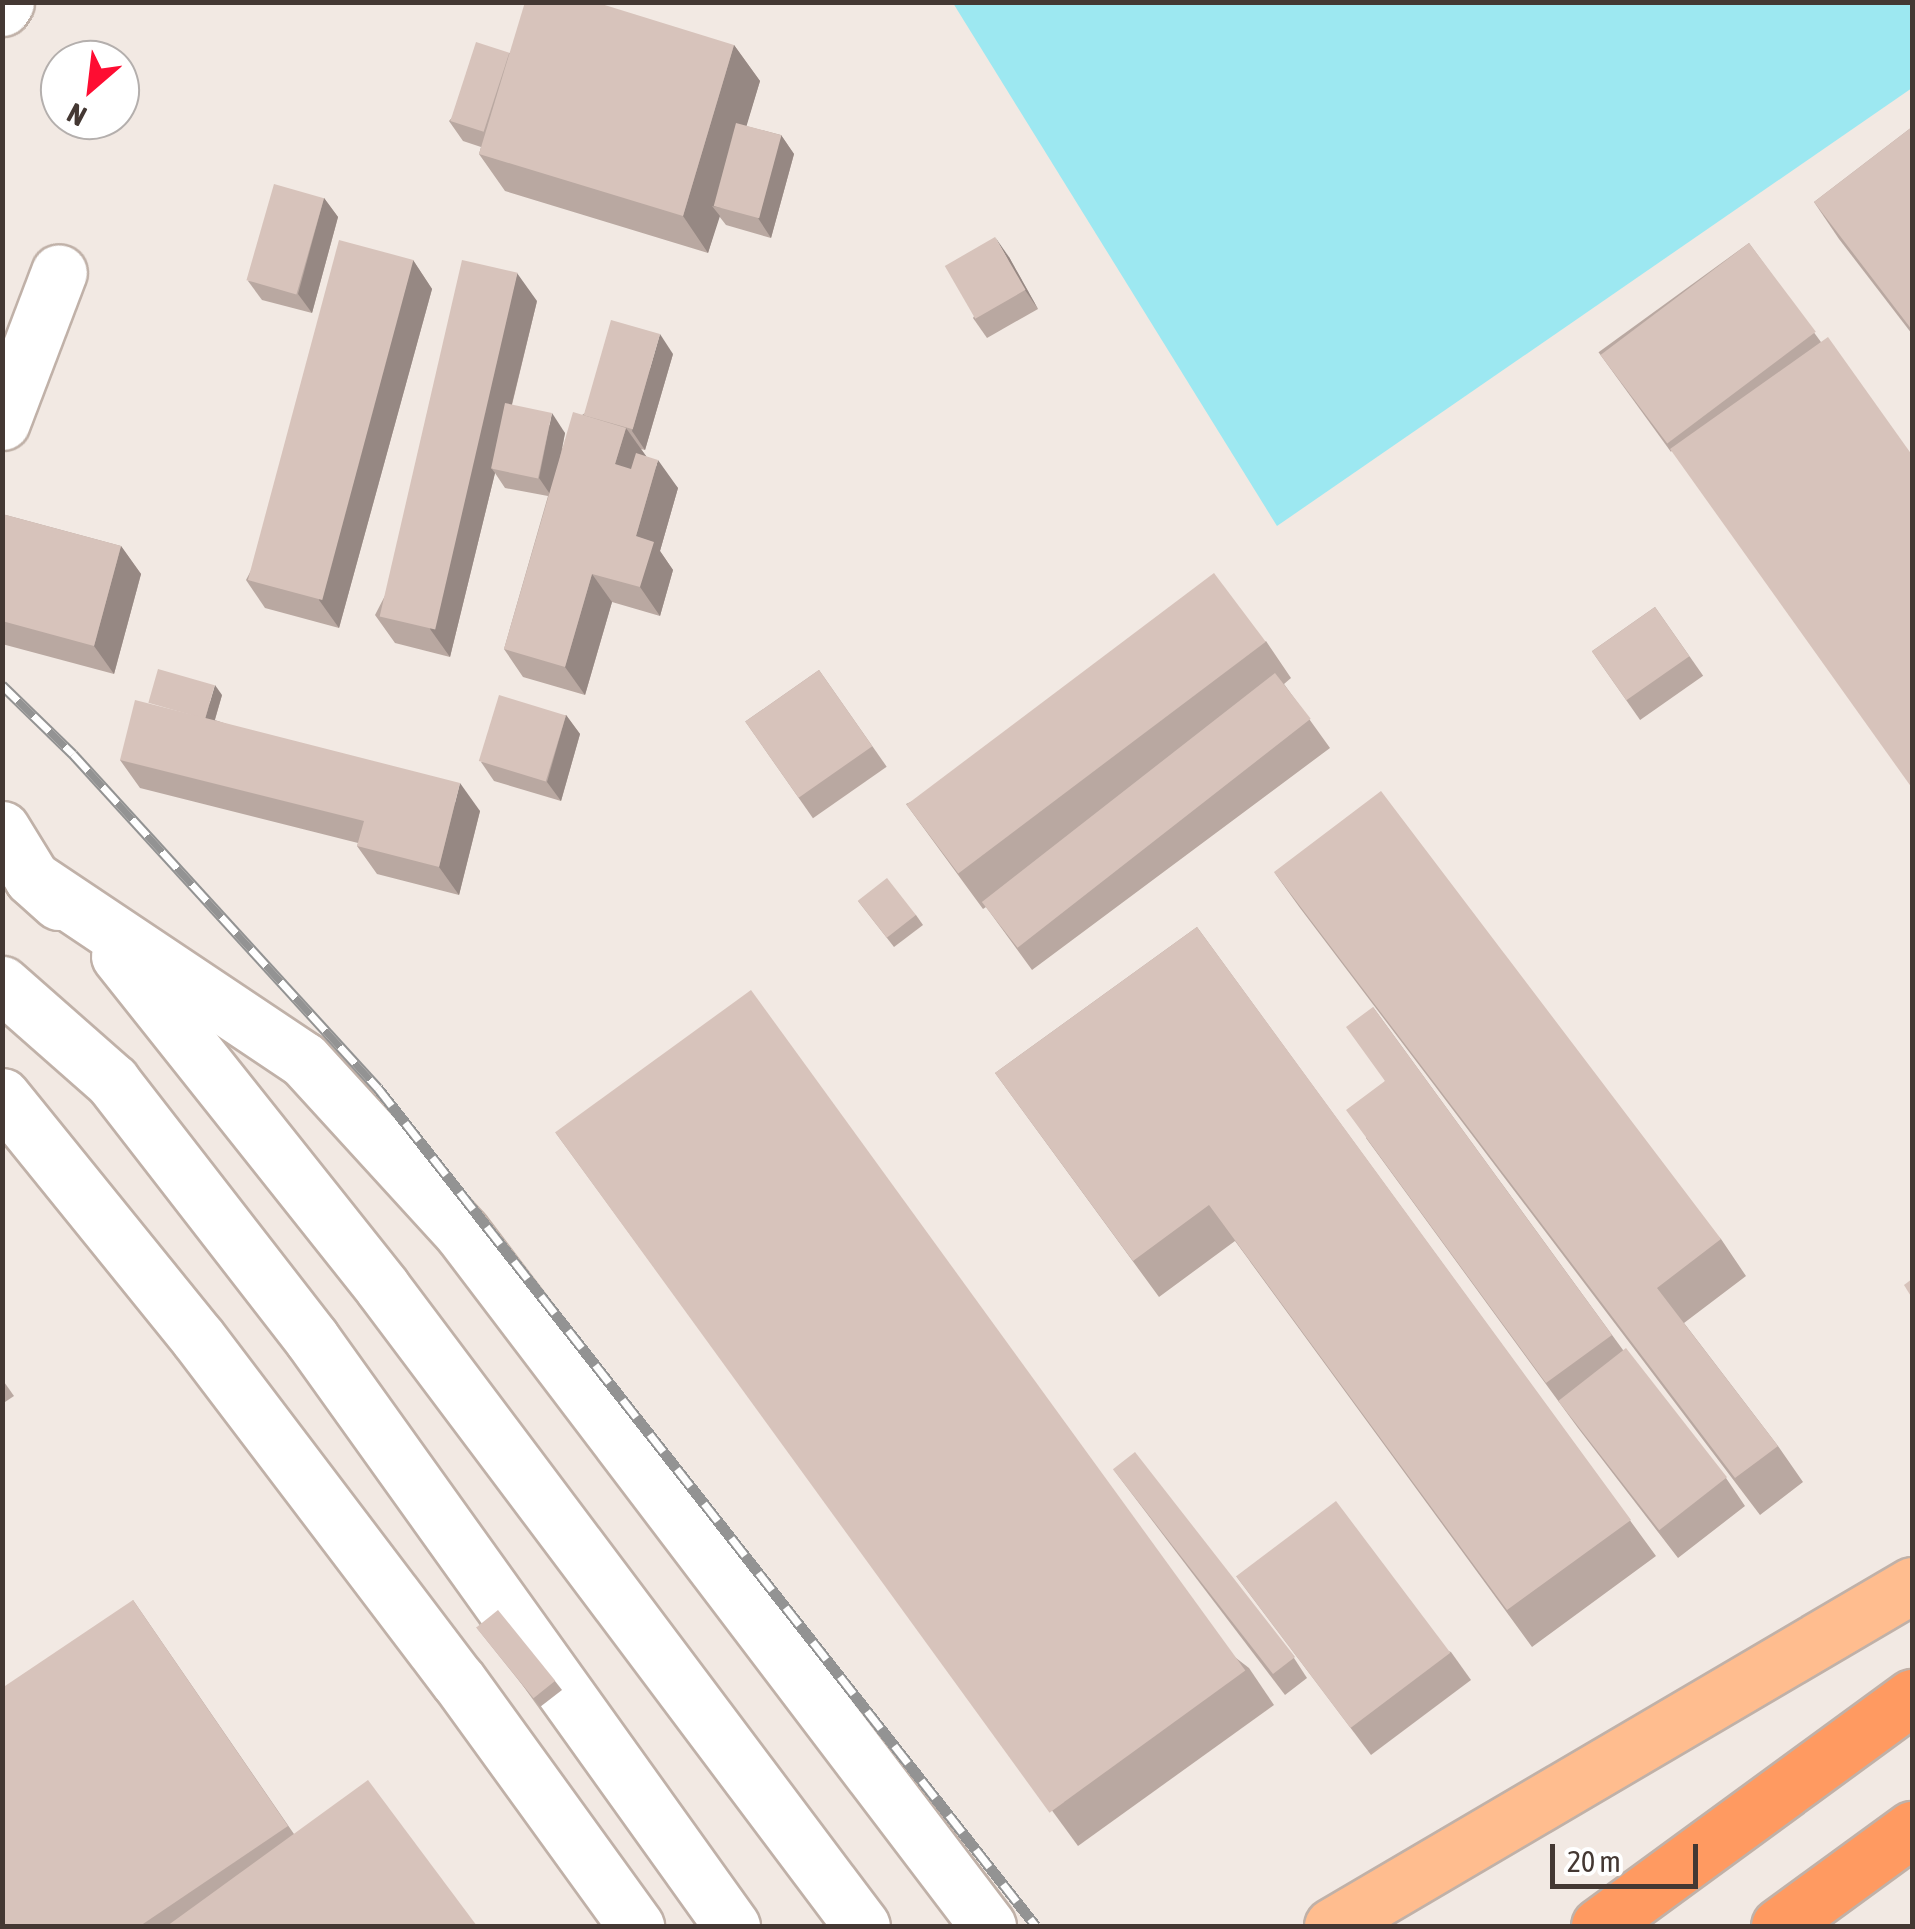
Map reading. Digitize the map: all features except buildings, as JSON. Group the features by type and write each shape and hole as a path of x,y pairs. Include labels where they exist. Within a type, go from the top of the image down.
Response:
{"highway":[{"path":"1600,1926 1912,1697"},
{"path":"1779,1926 1912,1829"}],"main road":[{"path":"1332,1926 1912,1585"}],"street":[{"path":"2,422 59,272"},
{"path":"2,829 32,878 114,950 382,1287 862,1926"},
{"path":"32,878 304,1060 318,1074 462,1233 988,1926"},
{"path":"2,984 112,1081 312,1338 732,1926"},
{"path":"2,1096 222,1369 458,1680 636,1926"}],"water":[{"path":"953,3 1912,3 1912,88 1277,526"}],"railway":[{"path":"2,685 73,754 378,1088 1036,1926"}]}
